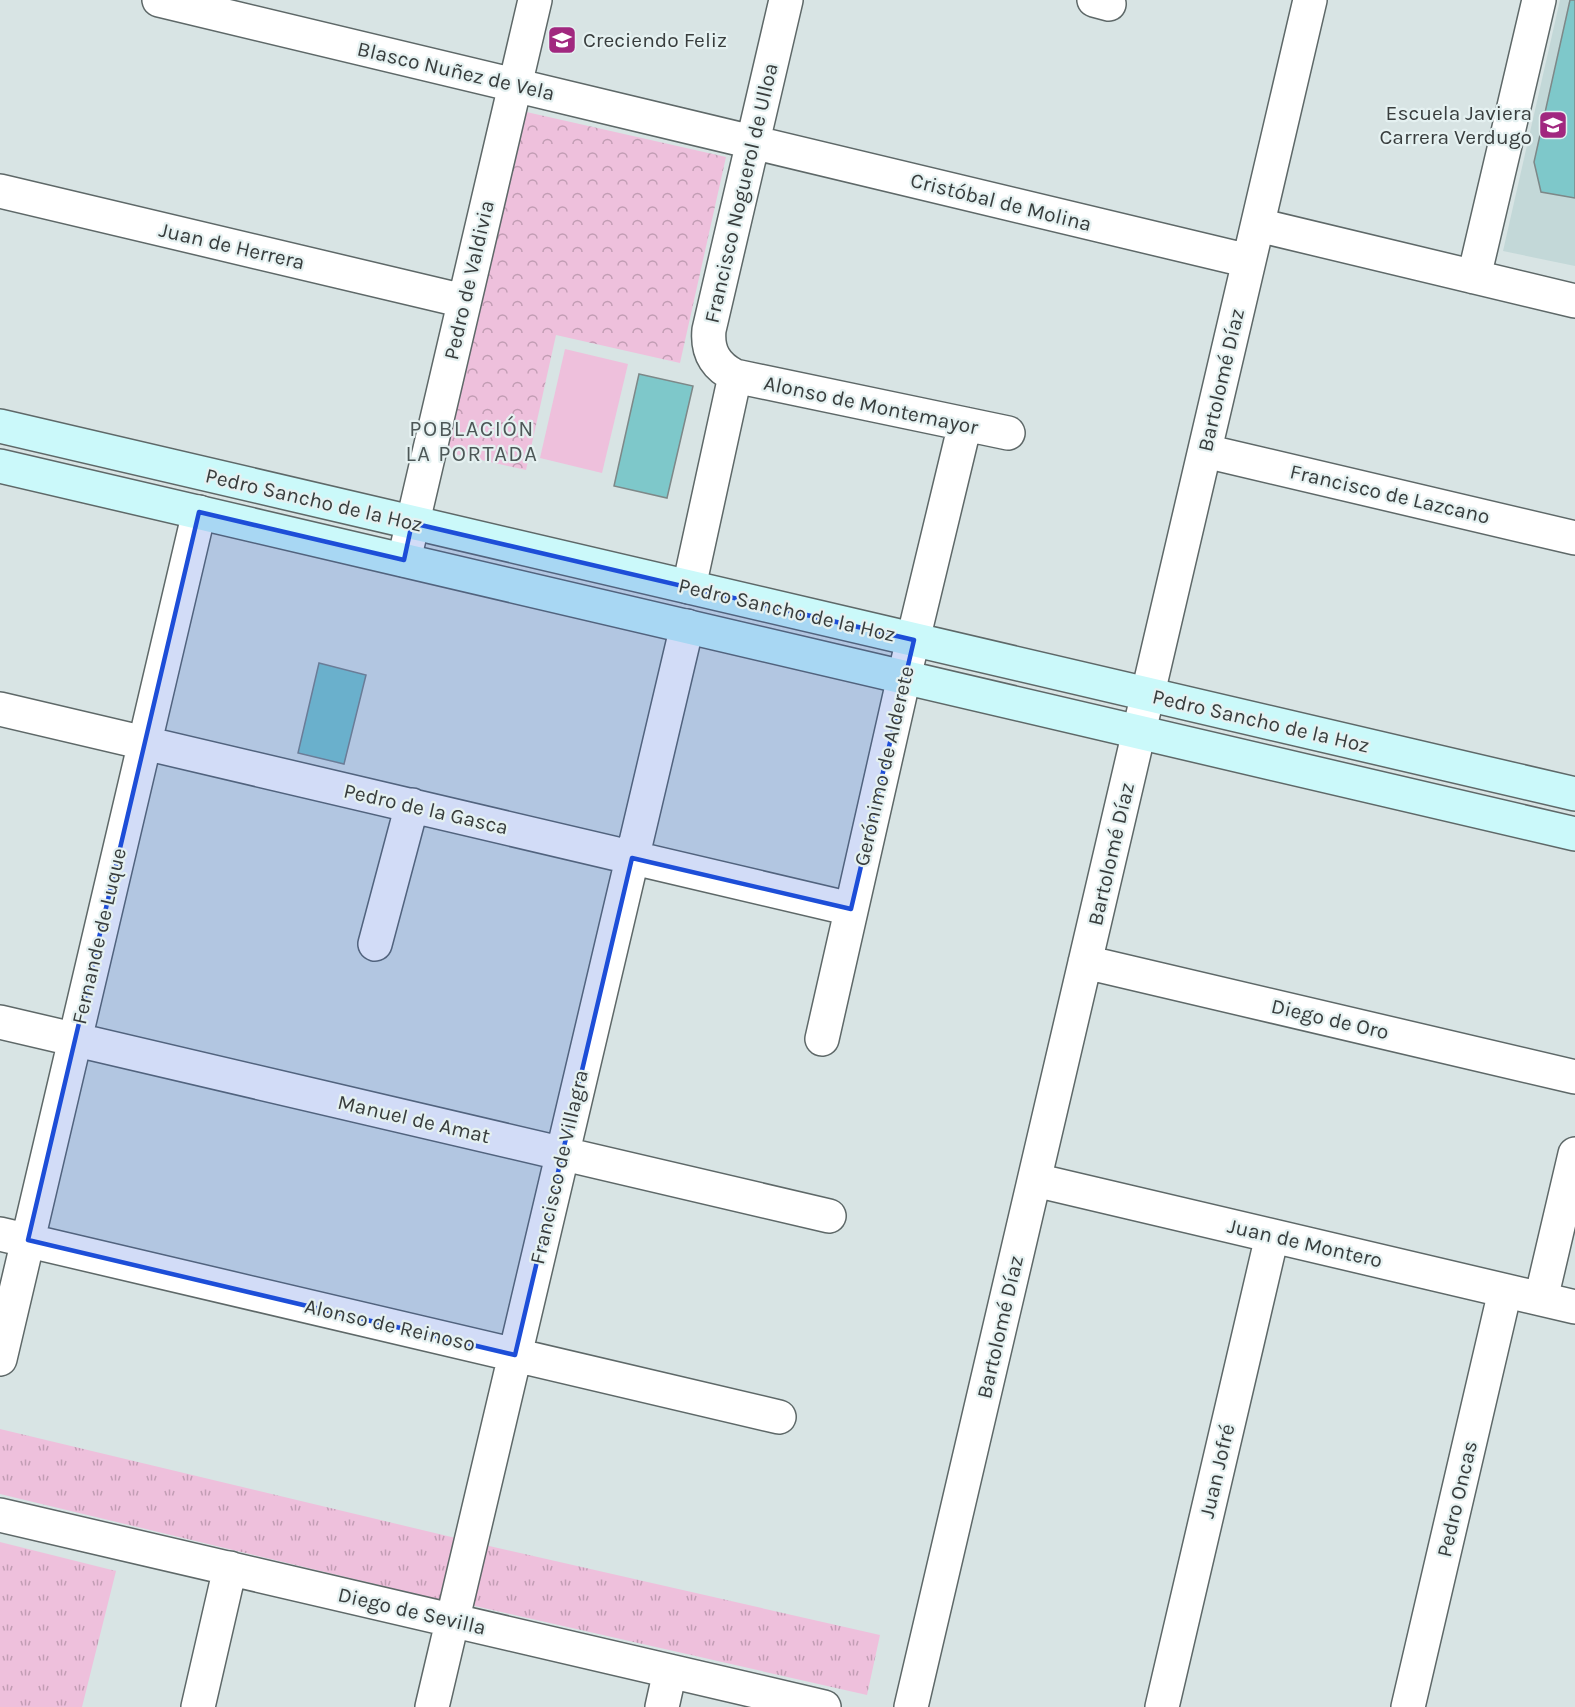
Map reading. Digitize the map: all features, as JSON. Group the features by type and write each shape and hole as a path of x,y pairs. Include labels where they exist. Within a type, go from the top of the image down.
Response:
{"street":[{"name":"Blasco Nuñez de Vela","path":"159,0 753,142"},
{"name":"Pedro de Valdivia","path":"404,560 535,0"},
{"name":"Francisco Noguerol de Ulloa","path":"735,376 719,366 713,358 708,339 786,0"},
{"name":"Bartolomé Díaz","path":"911,1707 1310,0"},
{"path":"1474,277 1539,0"},
{"name":"Cristóbal de Molina","path":"753,142 1249,261"},
{"name":"Juan de Herrera","path":"0,191 464,301"},
{"path":"1258,225 1575,301"},
{"path":"689,587 735,376"},
{"name":"Alonso de Montemayor","path":"735,376 1008,433"},
{"name":"Gerónimo de Alderete","path":"822,1039 904,677 965,424"},
{"name":"Pedro Sancho de la Hoz","path":"0,426 1575,794"},
{"name":"Francisco de Lazcano","path":"1205,451 1575,538"},
{"name":"Pedro Sancho de la Hoz","path":"0,466 1575,834"},
{"name":"Fernande de Luque","path":"0,1359 14,1237 75,1039 199,512"},
{"name":"Francisco de Villagra","path":"432,1707 687,626"},
{"name":"Pedro de la Gasca","path":"0,709 851,909"},
{"path":"375,944 412,805"},
{"name":"Diego de Oro","path":"1085,962 1575,1077"},
{"name":"Manuel de Amat","path":"0,1022 829,1216"},
{"path":"1541,1299 1575,1154"},
{"name":"Juan de Montero","path":"1035,1180 1575,1307"},
{"name":"Juan Jofré","path":"1162,1707 1272,1236"},
{"name":"Alonso de Reinoso","path":"14,1237 779,1417"},
{"name":"Pedro Oncas","path":"1408,1707 1505,1291"},
{"name":"Diego de Sevilla","path":"0,1515 824,1707"},
{"path":"198,1707 230,1568"},
{"path":"662,1707 670,1671"}],"highlighted area":[{"path":"199,512 404,560 412,523 914,640 851,909 632,858 515,1355 28,1240"}],"shaded area":[{"name":"Escuela Javiera Carrera Verdugo","path":"1560,0 1575,0 1575,266 1503,251"}],"green space":[{"path":"522,111 726,157 680,363 556,335 526,470 446,452"},
{"path":"565,349 628,364 602,473 540,458"},
{"path":"0,1429 464,1540 450,1602 0,1494"},
{"path":"0,1542 116,1571 82,1707 0,1707"},
{"path":"476,1543 880,1635 867,1695 462,1603"}],"building":[{"path":"1570,0 1575,0 1575,198 1541,192 1534,162"},
{"path":"639,374 693,386 667,498 614,486"},
{"path":"319,663 366,675 344,764 298,753"}],"place":[{"name":"Creciendo Feliz","path":"562,40"},
{"name":"Escuela Javiera Carrera Verdugo","path":"1553,125"}],"district":[{"name":"POBLACIÓN LA PORTADA","path":"472,440"}]}
